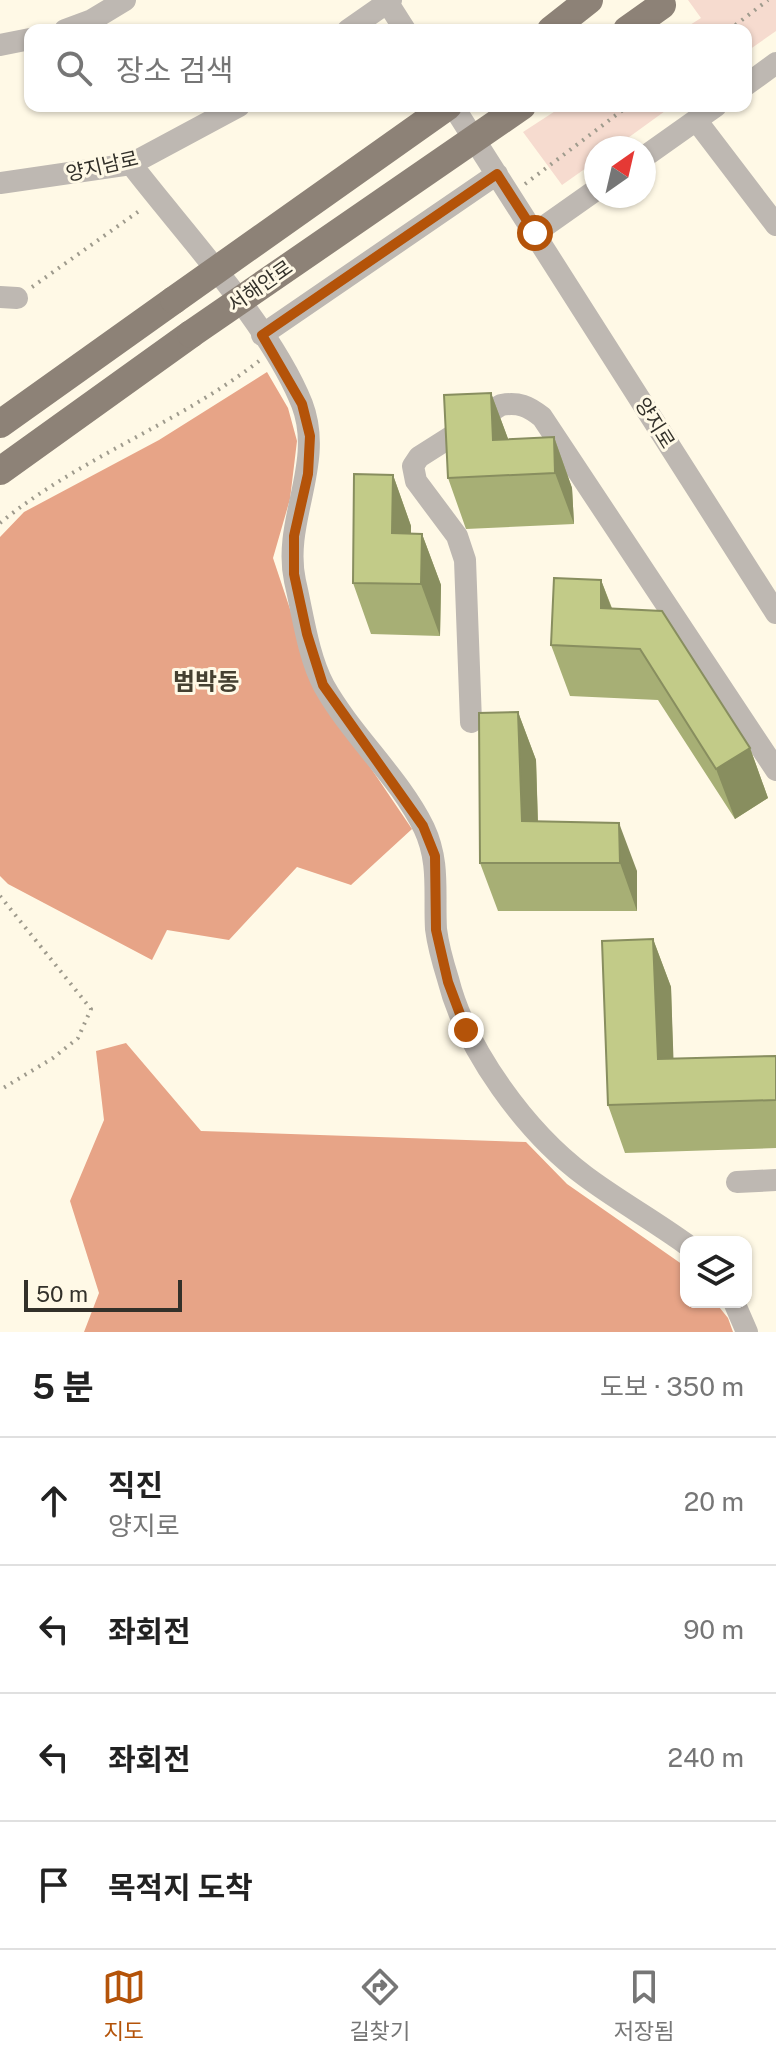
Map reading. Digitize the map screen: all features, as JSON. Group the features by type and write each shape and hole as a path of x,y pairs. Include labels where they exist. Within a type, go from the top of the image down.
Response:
{"main road":[{"path":"559,24 589,0"},
{"path":"635,24 662,5"},
{"name":"서해안로","path":"0,424 442,112"},
{"name":"서해안로","path":"0,471 191,334 513,112"}],"street":[{"path":"81,24 125,0"},
{"path":"356,24 388,1 401,24"},
{"path":"0,45 24,40"},
{"path":"752,81 776,63"},
{"name":"양지남로","path":"0,183 131,164 228,112"},
{"name":"양지로","path":"455,112 776,613"},
{"path":"656,148 707,112"},
{"path":"696,120 776,225"},
{"path":"131,164 268,342 302,404 310,436 308,474 294,536 294,574 307,634 323,685 423,826 435,856 436,930 448,982 466,1030 490,1073 537,1130 584,1175 680,1240"},
{"path":"268,342 497,174"},
{"path":"535,233 584,198"},
{"path":"471,722 465,560 457,536 416,481 413,466 419,457 501,405 516,403 530,407 542,417 776,770"},
{"path":"737,1182 776,1180"},
{"path":"737,1308 747,1332"}],"path":[{"path":"737,24 768,0"},
{"path":"510,195 620,112"},
{"path":"9,297 157,198"},
{"path":"0,523 49,487 222,390 268,342"},
{"path":"0,896 91,1009 78,1038 53,1058 0,1090"}],"shaded area":[{"path":"688,0 776,0 776,31 752,48 752,24 692,24 701,18"},
{"path":"554,112 664,112 631,136 584,136 584,169 562,185 523,132"},
{"path":"267,372 288,408 297,441 290,499 273,558 316,687 412,829 351,885 297,867 229,940 167,930 152,960 8,884 0,876 0,537 24,512 159,440"},
{"path":"126,1043 201,1131 526,1142 567,1184 680,1263 680,1308 720,1308 733,1332 84,1332 99,1293 70,1201 104,1120 96,1051"}],"building":[{"path":"491,393 493,440 554,437 555,473 448,478 444,395"},
{"path":"354,474 393,475 392,533 422,534 421,584 353,583"},
{"path":"554,578 601,580 601,608 662,611 750,748 716,769 640,649 551,645"},
{"path":"518,712 522,821 619,823 620,863 480,863 479,713"},
{"path":"653,939 658,1059 776,1056 776,1100 608,1105 602,941"}],"district":[{"name":"범박동","path":"206,681"}],"route":[{"path":"466,1030 448,982 436,930 435,856 423,826 323,685 307,634 294,574 294,536 308,474 310,436 302,404 262,335 497,174 535,233"}]}
